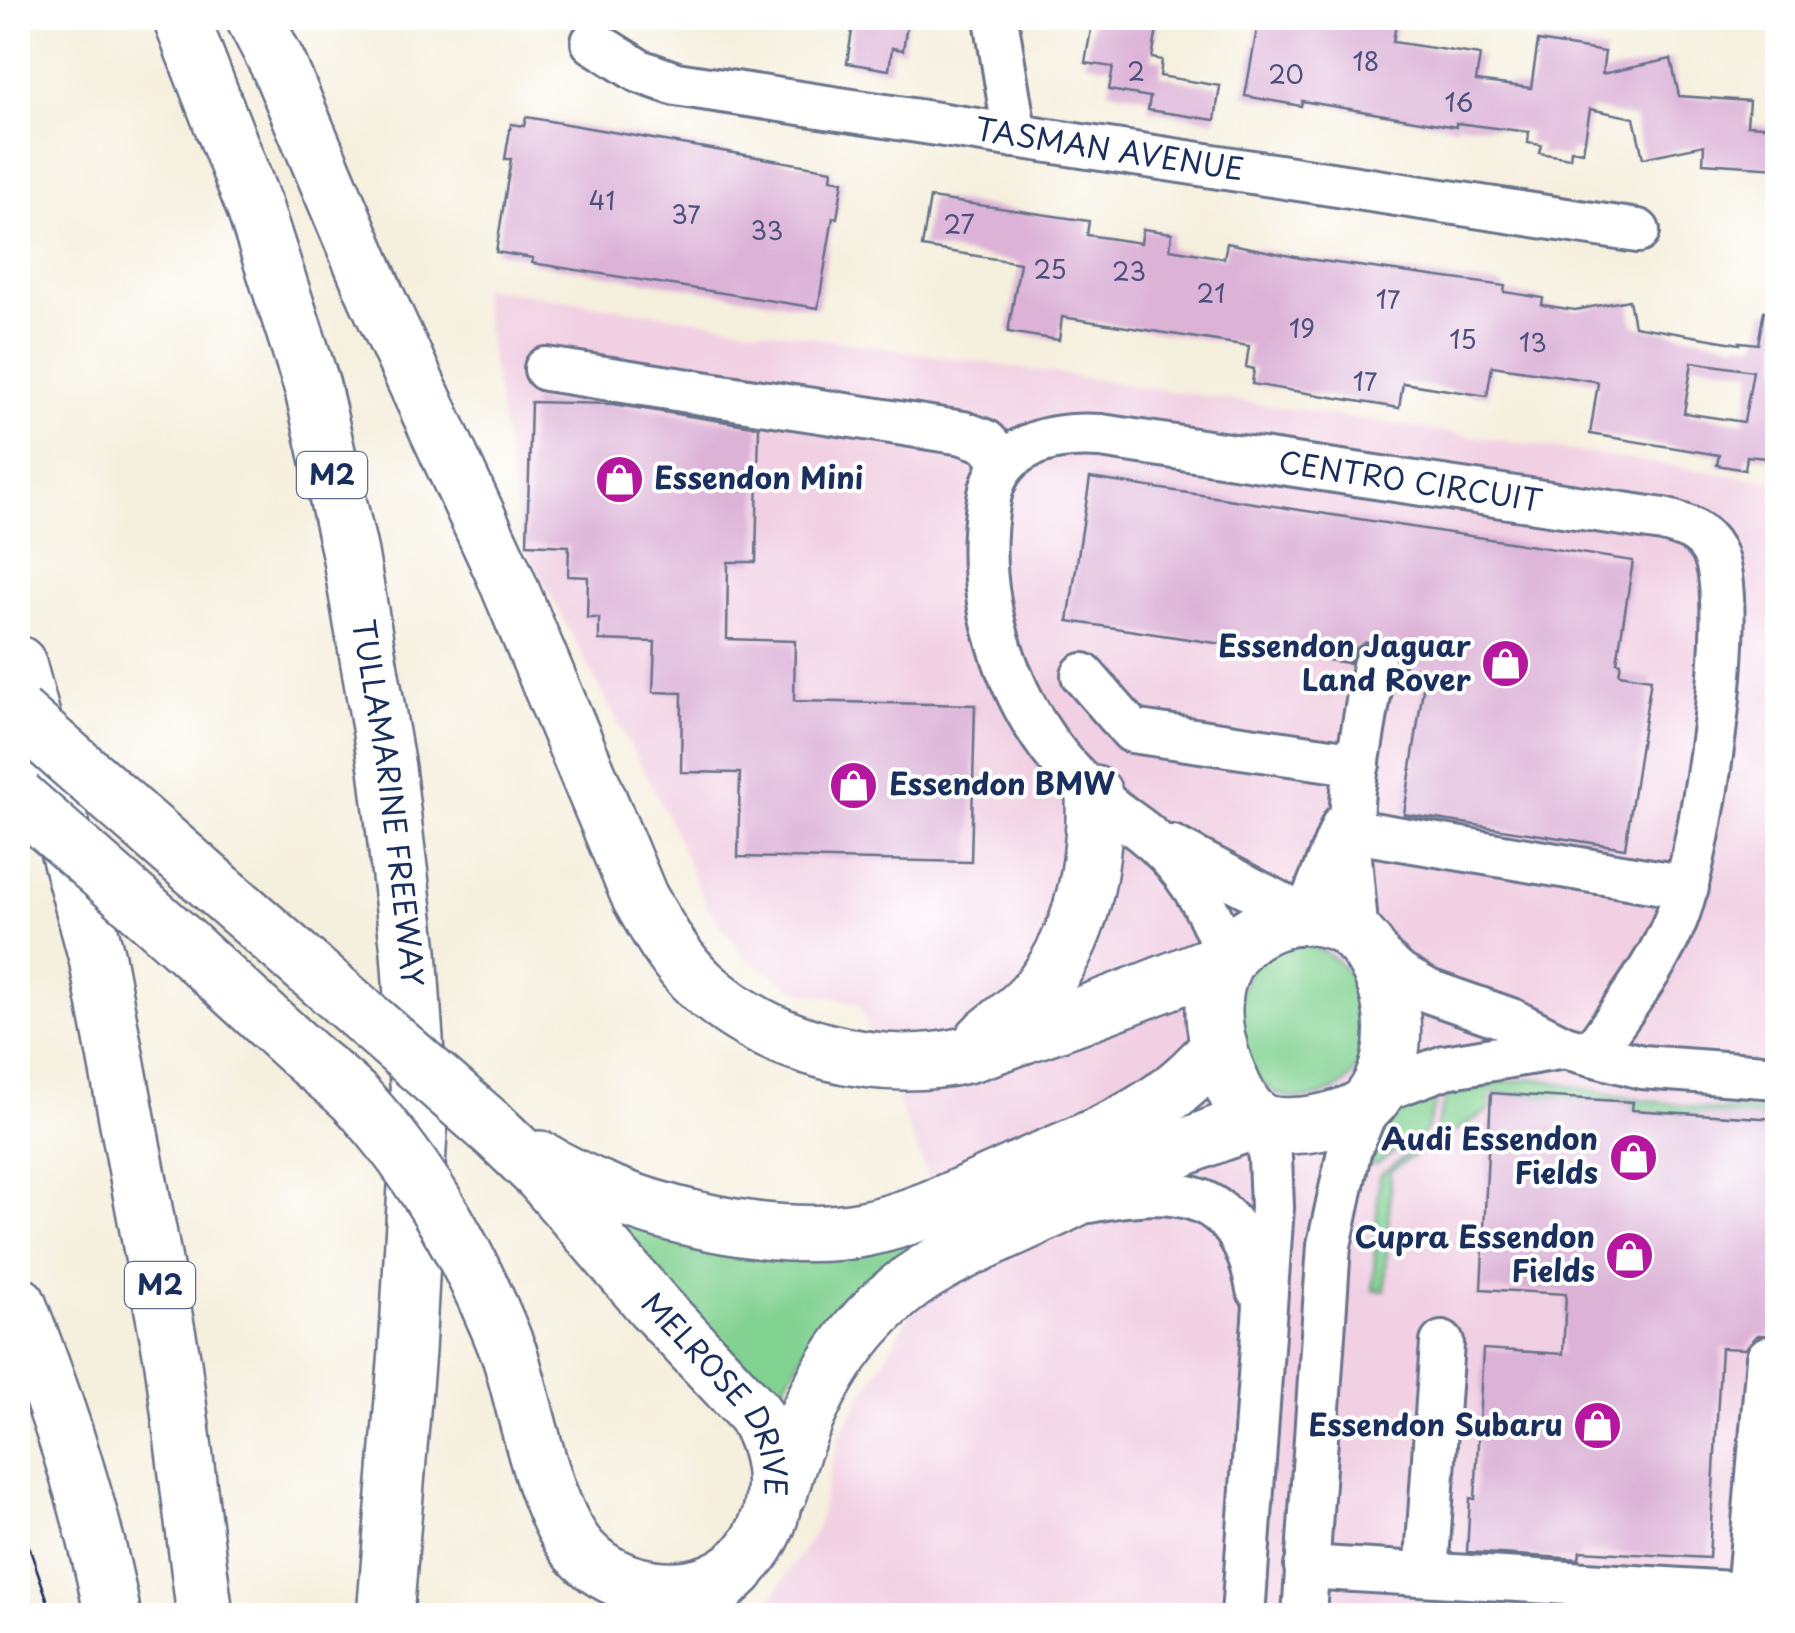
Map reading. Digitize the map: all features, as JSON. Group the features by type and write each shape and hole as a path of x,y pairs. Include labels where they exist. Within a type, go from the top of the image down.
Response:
{"main road":[{"name":"TULLAMARINE FREEWAY","path":"182,18 255,209 312,386 350,553 387,768 409,952 420,1114 384,1616"},
{"path":"254,18 279,66 384,314 504,574 640,898 667,945 700,984 736,1012 797,1041 837,1053 918,1061 965,1055 1060,1023 1226,958 1260,930 1304,916 1338,922 1362,942 1382,971 1392,1016 1388,1059 1372,1096 1352,1113 1292,1126 1261,1121 1154,1158 939,1264 872,1314 839,1357 808,1408 770,1523"},
{"name":"M2","path":"18,664 98,958 173,1363 205,1616"},
{"name":"MELROSE DRIVE","path":"18,714 541,1175 653,1305 754,1413 768,1440 773,1461 775,1495 770,1523 755,1550 689,1616"},
{"path":"965,1055 1036,995 1065,953 1078,923 1093,849 1094,794"},
{"path":"18,798 355,1098 424,1188 465,1256 510,1356 566,1531 592,1563 626,1582 673,1589 710,1582 738,1569"},
{"path":"1226,958 1214,993 1219,1046 1232,1084 1247,1110 1261,1121"},
{"path":"494,1131 551,1166 638,1202 688,1217 737,1228 789,1233 864,1229 975,1188 1143,1113 1182,1087 1219,1046"},
{"path":"18,1304 52,1390 85,1500 113,1616"}],"street":[{"path":"996,18 1015,136"},
{"name":"TASMAN AVENUE","path":"593,42 639,71 676,84 1638,231"},
{"path":"546,369 963,433 984,441 1005,462 991,488 984,559 992,626 1001,655 1056,754 1094,794 1145,833 1180,867 1200,894 1226,958"},
{"name":"CENTRO CIRCUIT","path":"1005,462 1052,436 1101,436 1663,520 1690,528 1710,545 1718,563 1722,638 1714,724 1687,887 1658,955 1578,1051"},
{"path":"1374,666 1351,804 1349,856 1362,942 1400,975 1428,991 1511,1020 1578,1051 1658,1068 1778,1077"},
{"path":"1083,675 1132,731 1351,804 1687,887"},
{"path":"1145,833 1304,916 1351,804"},
{"path":"1305,1591 1329,1245 1346,1163 1372,1096 1446,1067 1578,1051"},
{"path":"1261,1121 1271,1172 1272,1208 1244,1601 1426,1574 1763,1595 1768,1358"},
{"path":"1056,1208 1152,1194 1180,1195 1206,1203 1224,1214 1242,1234 1254,1266 1263,1319"},
{"path":"1426,1574 1442,1343"}],"shaded area":[{"path":"480,287 1777,482 1777,1615 761,1615 816,1530 840,1435 909,1316 939,1204 858,1003 798,991 748,960 706,905 665,811 521,539"}],"green space":[{"path":"1303,944 1322,951 1350,975 1365,1009 1367,1027 1358,1065 1346,1082 1318,1096 1289,1098 1266,1087 1250,1066 1241,1040 1239,1012 1243,985 1254,963 1273,949"},
{"path":"1539,1079 1714,1110 1777,1110 1777,1119 1633,1110 1632,1102 1492,1093 1491,1109 1391,1170 1385,1291 1373,1290 1379,1176 1433,1136 1446,1097 1501,1082"},
{"path":"1440,1090 1426,1131 1368,1166 1393,1109 1408,1097"},
{"path":"610,1217 977,1224 893,1263 821,1324 778,1397 687,1312"}],"building":[{"path":"854,18 908,18 903,50 892,48 889,70 847,63"},
{"path":"1093,18 1158,23 1152,58 1162,60 1160,76 1220,86 1215,120 1148,110 1150,97 1109,90 1113,67 1085,63"},
{"path":"1259,18 1397,18 1393,42 1480,55 1476,81 1531,88 1538,41 1605,52 1602,74 1671,59 1679,96 1749,101 1747,125 1778,127 1778,168 1703,163 1704,145 1643,158 1634,118 1590,109 1583,152 1571,150 1570,158 1539,153 1541,145 1528,143 1529,132 1456,123 1456,127 1302,101 1301,106 1245,96"},
{"path":"526,117 832,170 831,179 843,181 818,308 532,263 533,258 496,252 511,159 505,159 511,124 524,126"},
{"path":"930,198 1089,221 1087,235 1141,243 1143,229 1172,233 1170,249 1224,258 1227,243 1300,258 1505,286 1504,292 1543,298 1542,305 1575,310 1629,300 1634,326 1740,344 1758,344 1764,311 1778,313 1778,459 1747,456 1745,470 1717,465 1719,455 1590,434 1598,383 1594,381 1492,366 1487,396 1403,383 1399,408 1252,384 1254,369 1246,367 1249,346 1062,317 1059,340 1008,332 1020,263 922,247","holes":["1692,362 1753,371 1744,422 1684,413"]},
{"path":"531,402 612,404 759,427 756,562 728,562 727,639 795,641 794,701 975,705 971,862 738,857 740,773 681,772 682,693 653,692 655,642 599,640 599,618 587,618 588,577 568,576 569,546 527,544"},
{"name":"Essendon Jaguar Land Rover","path":"1090,478 1633,561 1617,662 1621,663 1619,674 1651,679 1625,848 1404,814 1426,669 1398,665 1391,647 1379,642 1366,642 1355,649 1349,663 1068,621"},
{"path":"1491,1093 1633,1102 1632,1110 1778,1119 1778,1336 1758,1335 1745,1349 1721,1348 1709,1558 1580,1551 1579,1559 1467,1552 1470,1498 1475,1499 1483,1349 1563,1354 1566,1294 1481,1289"}],"tram line":[{"path":"18,1515 53,1616"},
{"path":"18,1563 35,1616"}],"place":[{"name":"Essendon Mini","path":"619,479"},
{"name":"Essendon Jaguar Land Rover","path":"1506,664"},
{"name":"Essendon BMW","path":"854,785"},
{"name":"Audi Essendon Fields","path":"1633,1157"},
{"name":"Cupra Essendon Fields","path":"1630,1255"},
{"name":"Essendon Subaru","path":"1598,1426"}]}
